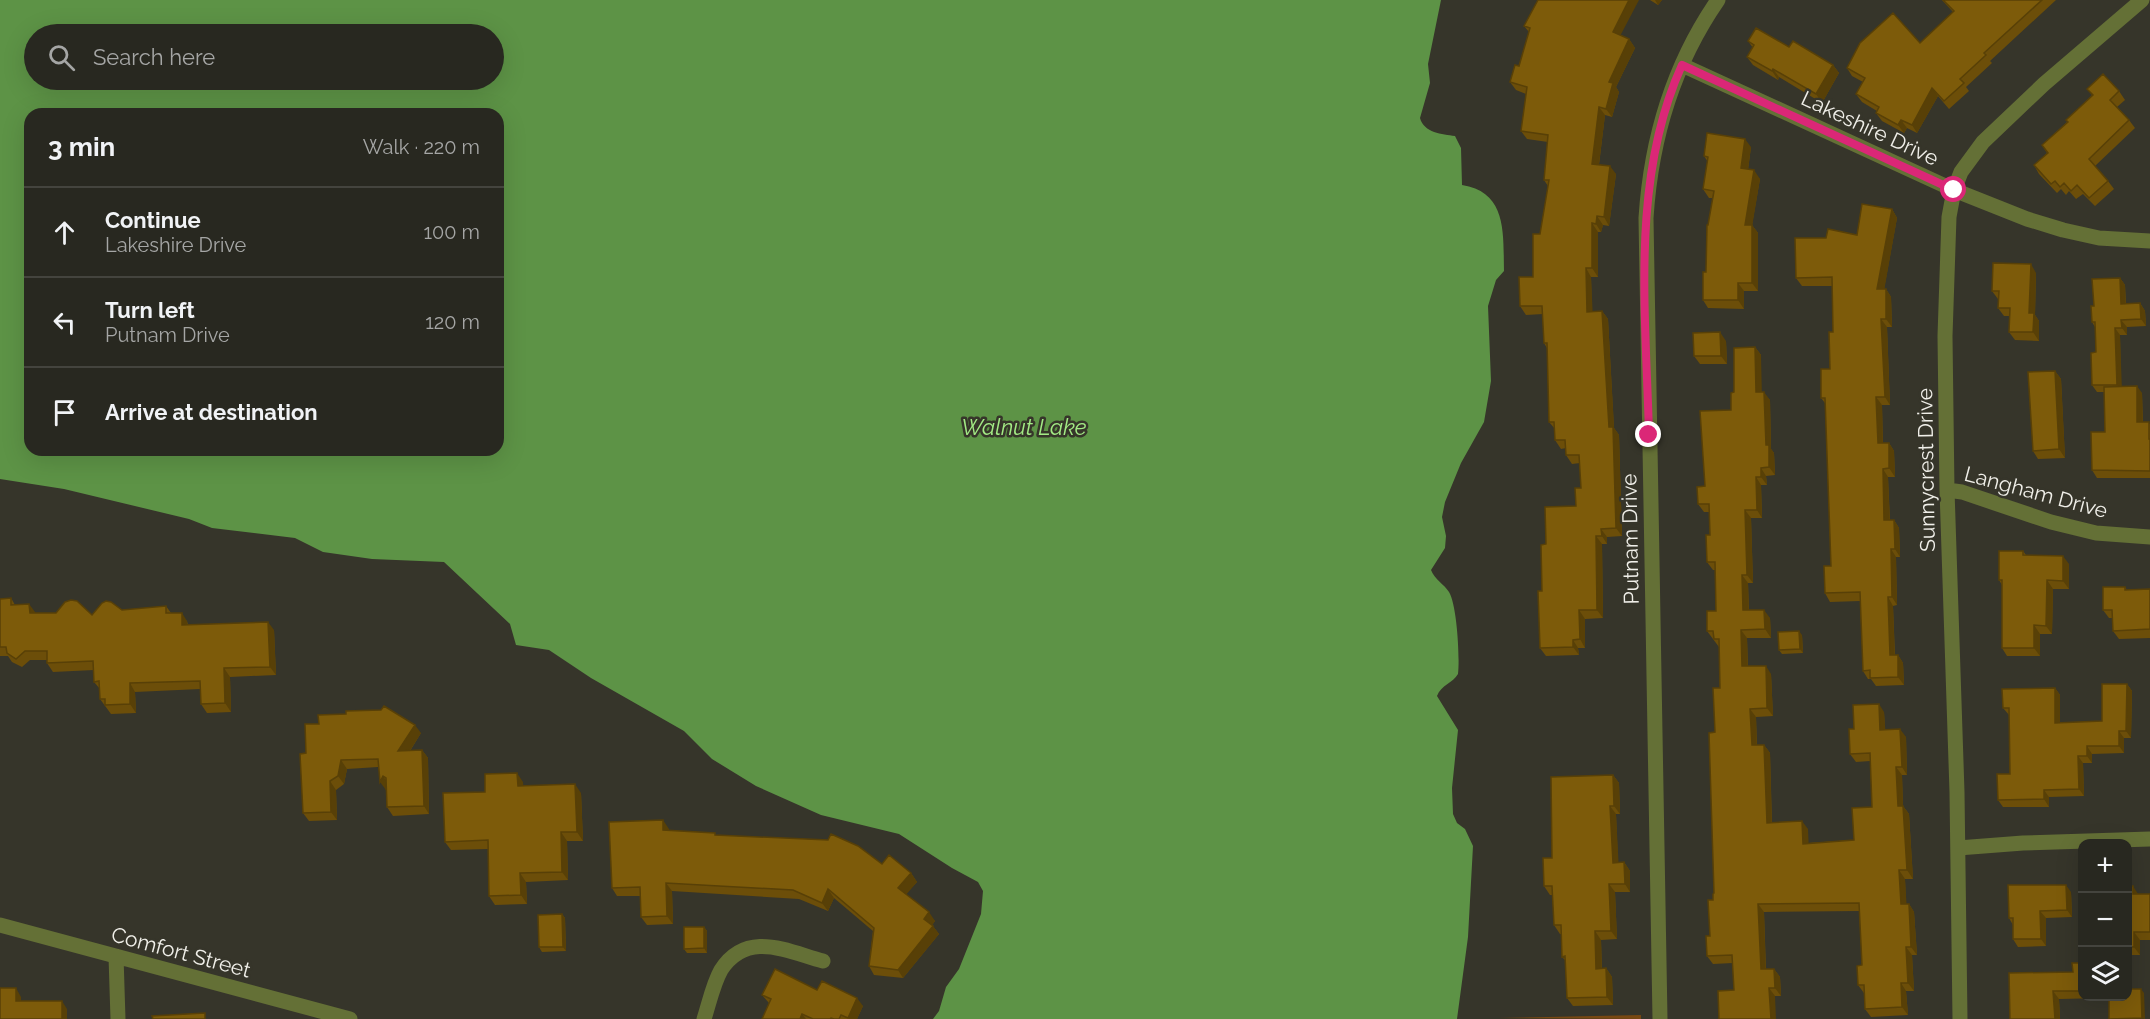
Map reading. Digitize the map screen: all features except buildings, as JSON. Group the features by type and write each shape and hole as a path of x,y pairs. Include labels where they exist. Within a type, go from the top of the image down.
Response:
{"street":[{"name":"Putnam Drive","path":"1660,1019 1646,218 1648,185 1659,129 1673,84 1707,15 1718,0"},
{"name":"Sunnycrest Drive","path":"1960,1019 1958,848 1947,490 1949,217 1954,190 1962,172 1983,142 2044,84 2142,0"},
{"name":"Lakeshire Drive","path":"1682,65 1954,190 2027,219 2099,238 2150,241"},
{"name":"Langham Drive","path":"1947,490 1962,492 2051,522 2096,533 2150,537"},
{"path":"1958,848 2023,843 2150,839"},
{"name":"Comfort Street","path":"0,925 351,1019"},
{"path":"704,1019 720,972 736,953 757,945 823,961"},
{"path":"116,956 118,1019"}],"shaded area":[{"path":"1641,1015 1641,1019 1498,1018"}],"water":[{"name":"Walnut Lake","path":"0,0 1441,0 1428,64 1430,83 1420,118 1429,130 1455,136 1461,148 1462,185 1477,189 1488,196 1495,206 1500,217 1504,257 1504,271 1496,280 1488,306 1491,381 1484,422 1461,463 1445,502 1442,517 1446,536 1445,548 1431,570 1449,592 1456,619 1458,674 1441,689 1437,696 1458,730 1452,788 1453,814 1457,823 1465,829 1473,846 1468,937 1457,1019 933,1019 939,1011 946,987 959,969 981,914 983,891 978,882 899,834 821,815 756,786 712,759 684,731 591,678 549,650 516,645 510,624 444,562 372,559 323,552 295,538 212,528 189,519 64,489 0,479"}],"route":[{"path":"1649,435 1645,282 1648,185 1659,129 1673,84 1682,65 1954,190"}]}
